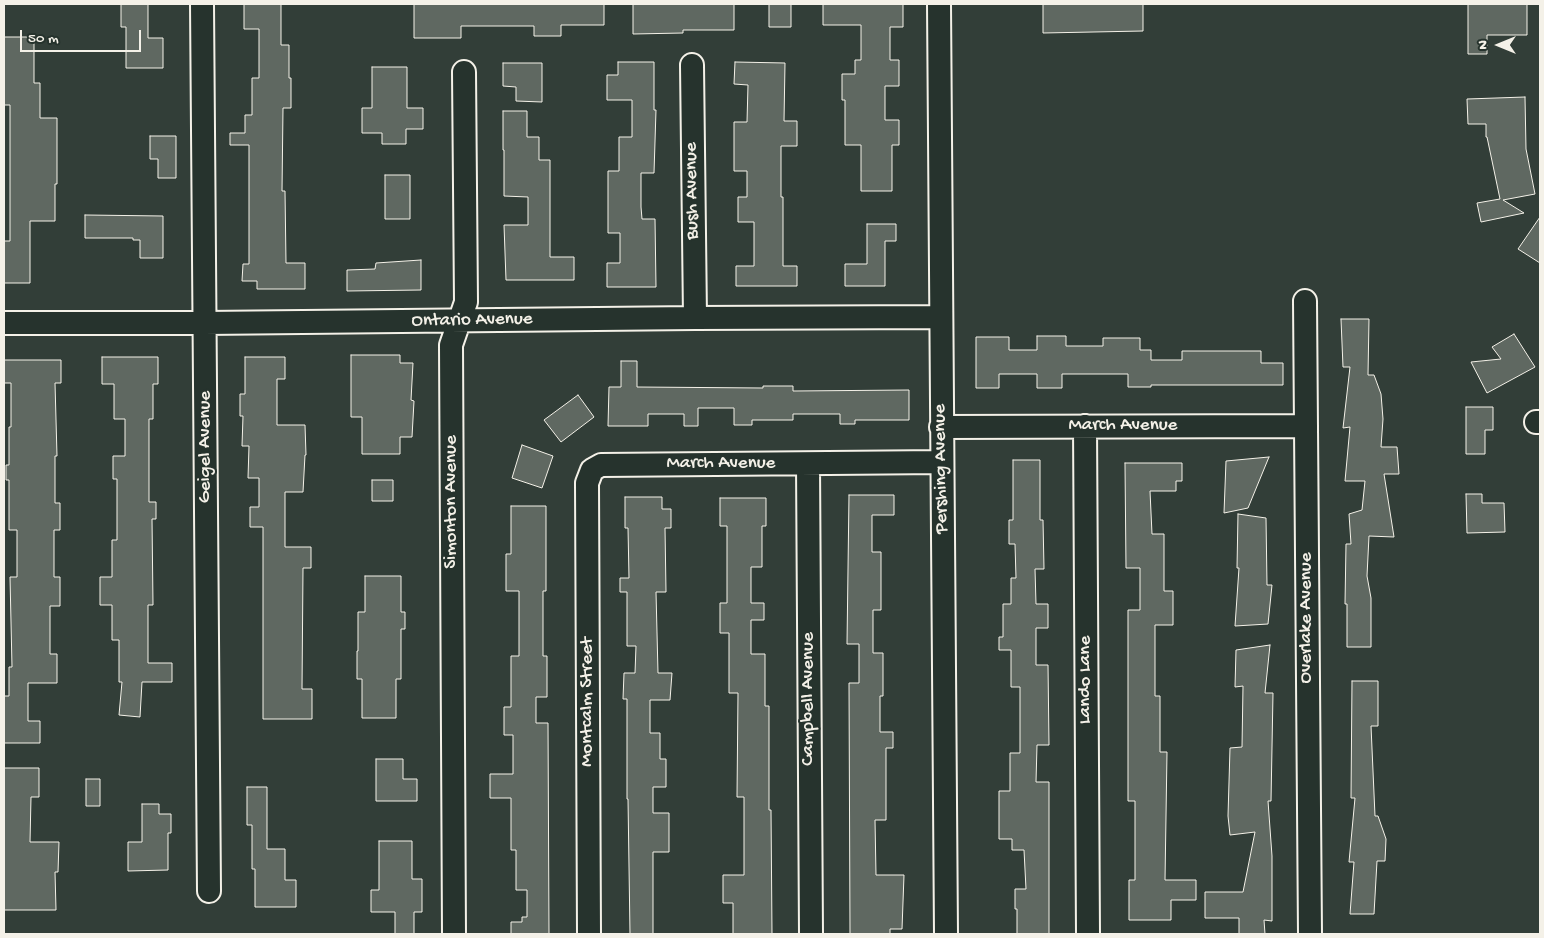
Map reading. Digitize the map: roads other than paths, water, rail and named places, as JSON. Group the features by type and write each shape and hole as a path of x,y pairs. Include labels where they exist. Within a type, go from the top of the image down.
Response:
{"street":[{"name":"Geigel Avenue","path":"202,4 209,891"},
{"name":"Pershing Avenue","path":"939,4 946,934"},
{"name":"Bush Avenue","path":"692,65 695,318"},
{"name":"Simonton Avenue","path":"454,934 451,345 466,302 464,72"},
{"name":"Overlake Avenue","path":"1305,301 1310,934"},
{"name":"Ontario Avenue","path":"4,323 459,322 695,318 940,317"},
{"name":"Lando Lane","path":"1085,426 1088,934"},
{"name":"March Avenue","path":"941,427 1306,426"},
{"name":"March Avenue","path":"592,470 600,465 942,462"},
{"name":"Campbell Avenue","path":"808,464 811,934"},
{"name":"Montcalm Street","path":"589,934 586,483 592,470"}]}
